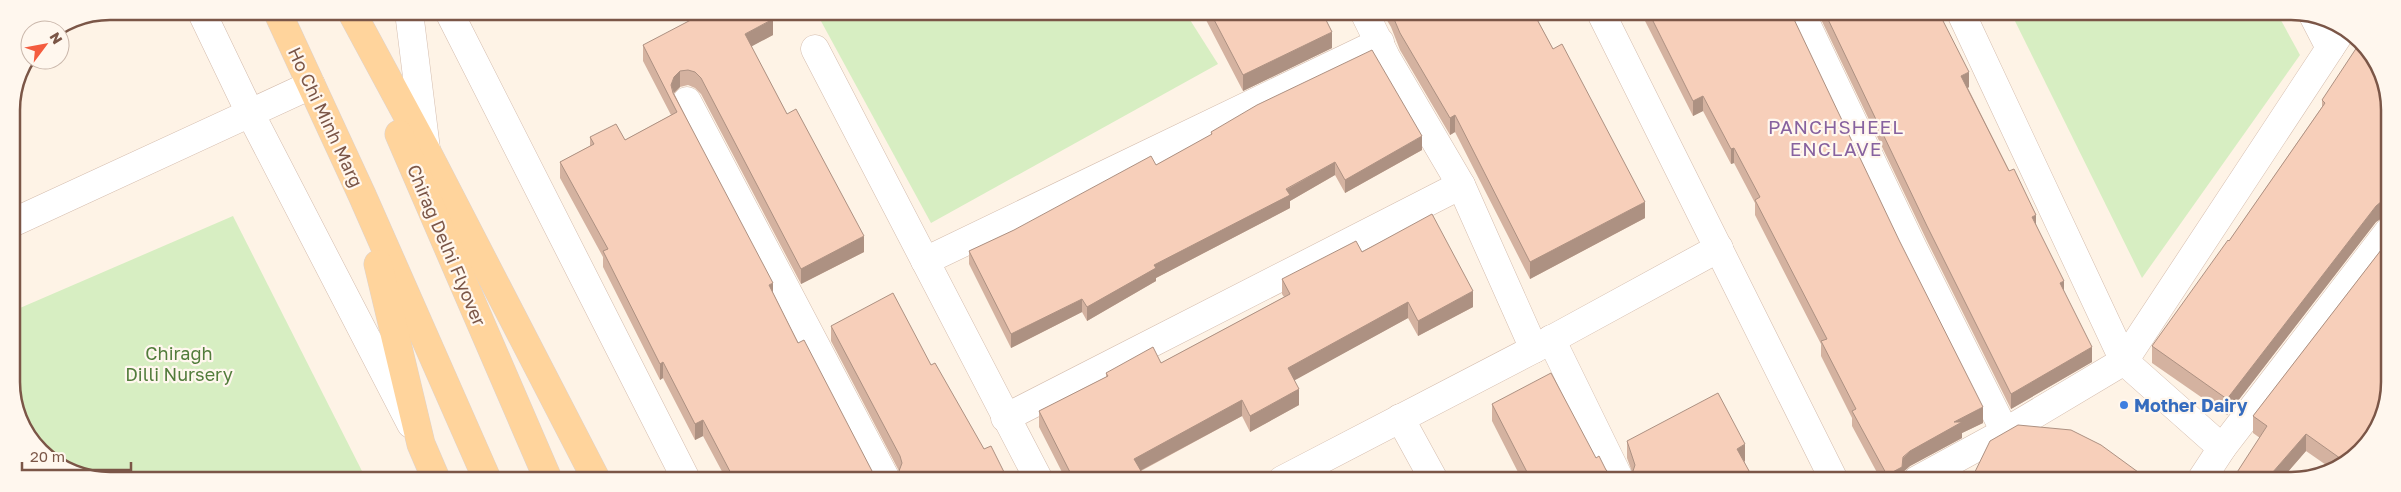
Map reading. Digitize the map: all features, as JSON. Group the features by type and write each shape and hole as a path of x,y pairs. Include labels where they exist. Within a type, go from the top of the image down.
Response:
{"main road":[{"name":"Ho Chi Minh Marg","path":"281,20 362,195"},
{"name":"Chirag Delhi Flyover","path":"350,20 545,472"},
{"path":"355,20 426,150 592,472"},
{"path":"362,195 422,444 433,472"},
{"path":"362,195 484,472"}],"street":[{"path":"205,20 250,113 422,444"},
{"path":"409,20 426,150"},
{"path":"453,20 682,472"},
{"path":"1368,20 1386,57 1461,185 1542,344 1615,472"},
{"path":"1605,20 1830,472"},
{"path":"1803,20 1913,248 2005,432"},
{"path":"1964,20 2124,360 2222,448"},
{"path":"1932,472 2005,432 2124,360 2336,39 2325,27"},
{"path":"925,261 1380,42"},
{"path":"815,49 1035,472"},
{"path":"20,219 311,85"},
{"path":"687,101 882,472"},
{"path":"1005,418 1461,185"},
{"path":"2206,472 2222,448 2381,241"},
{"path":"1297,472 1542,344 1719,248"},
{"path":"1400,418 1430,472"}],"green space":[{"path":"820,20 1190,20 1218,64 931,223"},
{"path":"2014,20 2281,20 2300,55 2142,278"},
{"name":"Chiragh Dilli Nursery","path":"233,216 362,472 110,472 93,470 70,463 46,446 32,427 25,411 20,382 20,308"}],"building":[{"path":"691,20 771,20 745,34 787,114 796,109 864,236 801,269 701,78 695,72 688,70 680,71 674,77 671,85 673,93 773,283 769,285 798,343 804,340 873,472 730,472 703,420 695,424 663,362 660,364 603,251 608,249 560,162 594,144 590,137 616,124 625,140 677,112 643,45"},
{"path":"1214,20 1326,20 1332,32 1243,75"},
{"path":"1394,20 1537,20 1553,49 1562,44 1645,202 1530,262 1455,115 1450,118 1400,33"},
{"path":"1652,20 1794,20 1899,240 1983,407 1954,422 1962,422 1910,451 1903,457 1902,467 1893,472 1885,472 1852,411 1856,409 1821,341 1827,339 1755,200 1760,197 1734,148 1731,149 1703,96 1693,101"},
{"path":"1828,20 1943,20 1969,72 1961,76 2009,171 2014,169 2036,215 2032,217 2064,281 2060,283 2092,347 2011,394 1927,226"},
{"path":"2356,48 2372,70 2380,99 2381,202 2227,399 2152,346 2229,241 2325,103 2322,100"},
{"path":"1372,50 1422,136 1345,180 1335,162 1286,189 1290,195 1154,265 1156,268 1087,307 1082,299 1011,334 969,251 1014,230 1151,156 1156,165 1212,134 1211,132 1257,105"},
{"path":"1432,214 1473,291 1418,321 1408,302 1288,368 1299,389 1250,416 1242,400 1134,459 1141,471 1139,472 1070,472 1039,411 1108,376 1106,373 1153,347 1161,363 1290,294 1282,279 1356,241 1362,252"},
{"path":"2381,250 2381,382 2378,405 2366,432 2350,450 2339,458 2306,434 2273,472 2237,472 2267,426 2253,416"},
{"path":"893,293 931,365 935,363 984,449 991,446 1004,472 898,472 902,463 900,456 831,326"},
{"path":"1551,373 1596,458 1599,456 1608,472 1527,472 1492,404"},
{"path":"1718,393 1745,444 1737,449 1750,472 1632,472 1635,465 1627,441"},
{"path":"2018,425 2071,430 2101,445 2138,472 1975,472 1990,441"}],"place":[{"name":"Mother Dairy","path":"2124,405"}],"district":[{"name":"PANCHSHEEL ENCLAVE","path":"1836,137"}]}
